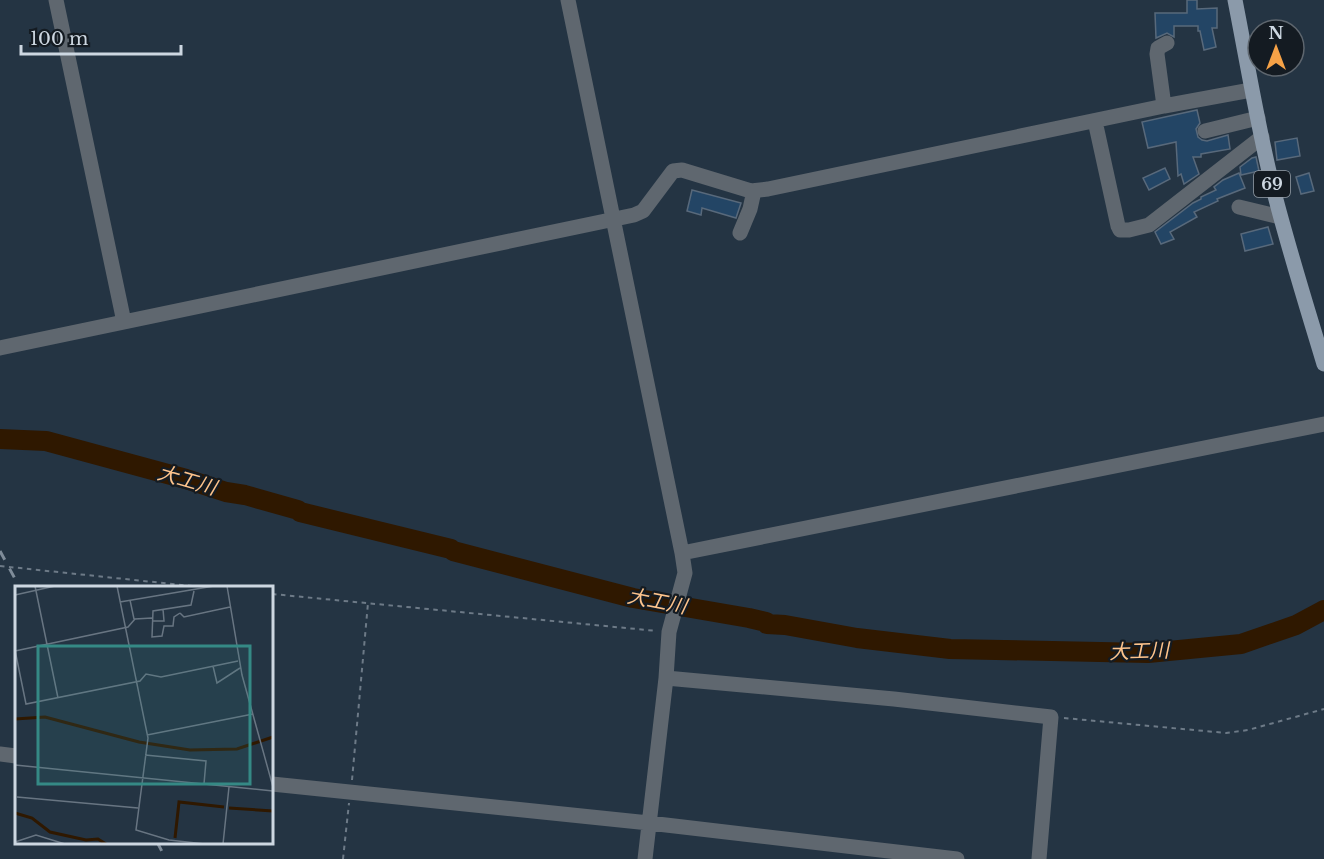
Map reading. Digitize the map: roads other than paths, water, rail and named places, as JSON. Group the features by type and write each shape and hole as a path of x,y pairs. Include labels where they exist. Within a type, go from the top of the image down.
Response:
{"main road":[{"name":"69","path":"1235,0 1251,90 1280,217 1324,364"}],"street":[{"path":"56,0 124,322"},
{"path":"568,0 685,573 671,625 645,859"},
{"path":"1164,106 1156,54 1158,48 1167,43"},
{"path":"0,348 634,215 643,211 673,171 682,170 751,192 1251,90"},
{"path":"1205,131 1258,118"},
{"path":"1095,122 1120,230 1149,225 1262,137"},
{"path":"740,233 750,209 754,191"},
{"path":"1239,207 1280,217"},
{"path":"682,553 1324,424"},
{"path":"666,678 894,699 1051,717 1039,859"},
{"path":"0,754 15,756"},
{"path":"273,784 649,823 957,859"}],"waterway":[{"name":"大工川","path":"0,439 46,441 300,512 451,549 633,598 749,618 767,624 857,638 950,649 1148,653 1241,644 1296,625 1324,610"}],"railway":[{"path":"0,551 19,586"},
{"path":"158,844 166,859"}]}
